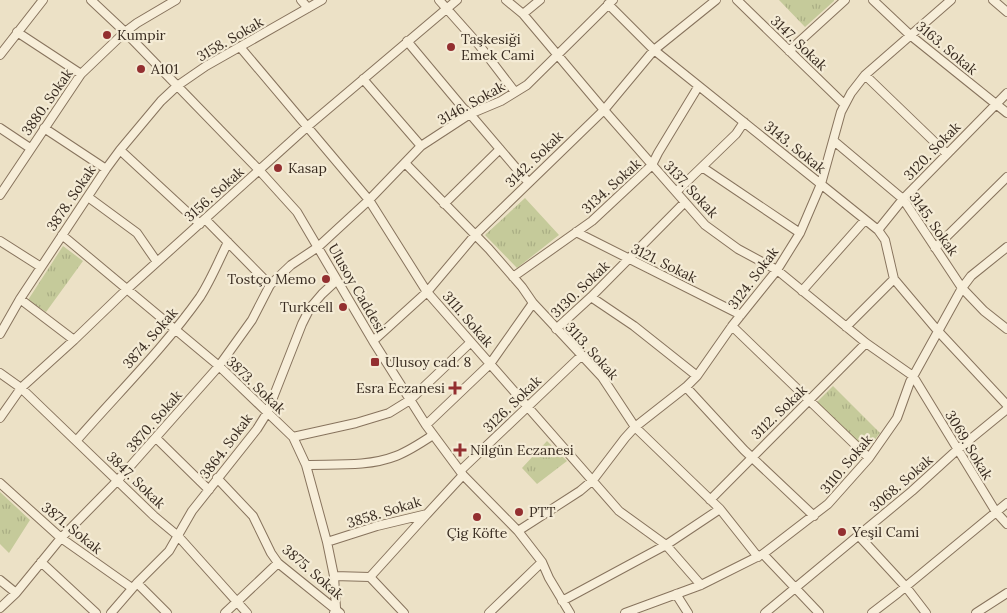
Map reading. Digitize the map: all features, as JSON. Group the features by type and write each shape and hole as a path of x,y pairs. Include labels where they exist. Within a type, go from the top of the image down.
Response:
{"street":[{"path":"0,55 43,0"},
{"name":"Ulusoy Caddesi","path":"91,0 125,32 259,170 297,212 373,341 426,425 461,473 518,531 542,562 570,613"},
{"name":"3880. Sokak","path":"0,194 81,74 125,32 176,0"},
{"path":"301,0 308,8"},
{"name":"3158. Sokak","path":"177,86 206,66 322,0"},
{"path":"439,0 479,45 515,92"},
{"name":"3156. Sokak","path":"0,418 21,388 126,290 308,126 457,0"},
{"name":"3137. Sokak","path":"506,0 523,14 705,225 738,249 777,270 866,343 913,376"},
{"path":"523,14 540,0"},
{"name":"3142. Sokak","path":"373,341 427,292 475,235 604,110 654,50 716,0"},
{"name":"3147. Sokak","path":"737,0 844,104"},
{"path":"789,51 845,0"},
{"name":"3163. Sokak","path":"874,0 910,35 1007,113"},
{"name":"3124. Sokak","path":"518,531 580,491 593,480 624,438 635,427 686,387 697,376 740,315 777,270 800,233 821,184 844,104 850,93 865,75 950,0"},
{"path":"993,0 1007,12"},
{"name":"3143. Sokak","path":"610,2 654,50 878,230 885,240 894,279 937,330 1007,405"},
{"name":"3146. Sokak","path":"318,247 369,200 421,146 470,114 501,101 527,85 610,2"},
{"path":"17,32 81,74"},
{"path":"407,41 528,182"},
{"name":"3111. Sokak","path":"240,48 369,200 427,292 619,510 666,545 701,585"},
{"path":"865,75 946,154"},
{"path":"363,79 421,146"},
{"name":"3878. Sokak","path":"0,334 20,299 106,169 161,101 177,86"},
{"name":"3134. Sokak","path":"513,277 592,221 652,165 698,87"},
{"name":"3120. Sokak","path":"878,230 903,199 1007,94"},
{"path":"677,191 736,134 744,122"},
{"path":"0,128 30,148"},
{"path":"44,128 106,169"},
{"name":"3145. Sokak","path":"834,141 903,199 962,288 984,311 1007,329"},
{"path":"444,204 500,149"},
{"path":"120,150 228,242 270,285"},
{"name":"3113. Sokak","path":"405,163 475,235 556,329 602,377 635,427 720,509 761,555 819,613"},
{"path":"702,166 800,233"},
{"path":"935,248 1007,177"},
{"path":"88,197 137,233 157,262"},
{"name":"3130. Sokak","path":"556,329 684,202"},
{"path":"802,291 865,220"},
{"name":"3121. Sokak","path":"576,232 740,315"},
{"name":"3873. Sokak","path":"62,235 218,366 292,437 306,465 327,542 334,576 337,612"},
{"path":"0,241 41,267"},
{"name":"3874. Sokak","path":"77,440 174,330 201,295 228,242"},
{"name":"3870. Sokak","path":"0,611 61,538 118,480 218,366 252,320 270,285 291,265 318,247"},
{"name":"3110. Sokak","path":"625,613 701,585 761,555 828,504 869,458 897,418 913,376 962,288 971,276 1007,247"},
{"path":"846,327 894,279"},
{"name":"3864. Sokak","path":"111,613 134,586 169,551 192,511 256,429 267,412 302,324 316,301 337,280"},
{"path":"590,297 634,326 697,376"},
{"path":"20,299 74,340"},
{"path":"426,425 490,364 533,303"},
{"path":"732,326 869,458"},
{"path":"292,437 356,423 389,413 410,400 471,342"},
{"name":"3112. Sokak","path":"710,500 866,343"},
{"name":"3126. Sokak","path":"461,473 527,406 582,355"},
{"name":"3847. Sokak","path":"0,373 21,388 154,516 178,536 247,613"},
{"name":"3069. Sokak","path":"913,376 996,512 1007,524"},
{"path":"686,387 752,457 814,516"},
{"name":"3068. Sokak","path":"766,613 1007,409"},
{"path":"306,465 374,462 411,449 433,435"},
{"path":"156,438 209,490"},
{"name":"3858. Sokak","path":"327,542 377,526 427,514 461,473"},
{"name":"3875. Sokak","path":"217,478 252,516 271,553 278,562 337,612"},
{"name":"3871. Sokak","path":"0,482 61,538 134,586 167,613"},
{"path":"872,613 1007,503"},
{"path":"562,601 666,545 720,509"},
{"path":"370,577 427,514"},
{"path":"859,536 906,587 926,613"},
{"path":"41,562 96,613"},
{"path":"225,613 278,562"},
{"path":"488,613 542,562"},
{"path":"334,576 370,577 404,613"},
{"path":"0,580 16,593"},
{"path":"976,613 1007,593"},
{"path":"676,594 688,613"}],"green space":[{"path":"779,0 834,0 834,1 805,27"},
{"path":"525,198 559,235 517,268 485,235"},
{"path":"63,246 83,261 46,312 28,300"},
{"path":"833,386 880,433 866,451 817,402"},
{"path":"547,441 567,461 537,484 522,468"},
{"path":"0,492 30,520 9,553 0,544"}],"place":[{"name":"Kumpir","path":"107,35"},
{"name":"Taşkesiği Emek Cami","path":"451,47"},
{"name":"A101","path":"141,69"},
{"name":"Kasap","path":"278,168"},
{"name":"Tostço Memo","path":"326,279"},
{"name":"Turkcell","path":"343,307"},
{"name":"Ulusoy cad. 8","path":"375,362"},
{"name":"Esra Eczanesi","path":"455,388"},
{"name":"Nilgün Eczanesi","path":"460,450"},
{"name":"PTT","path":"519,512"},
{"name":"Çig Köfte","path":"477,517"},
{"name":"Yeşil Cami","path":"842,532"}]}
